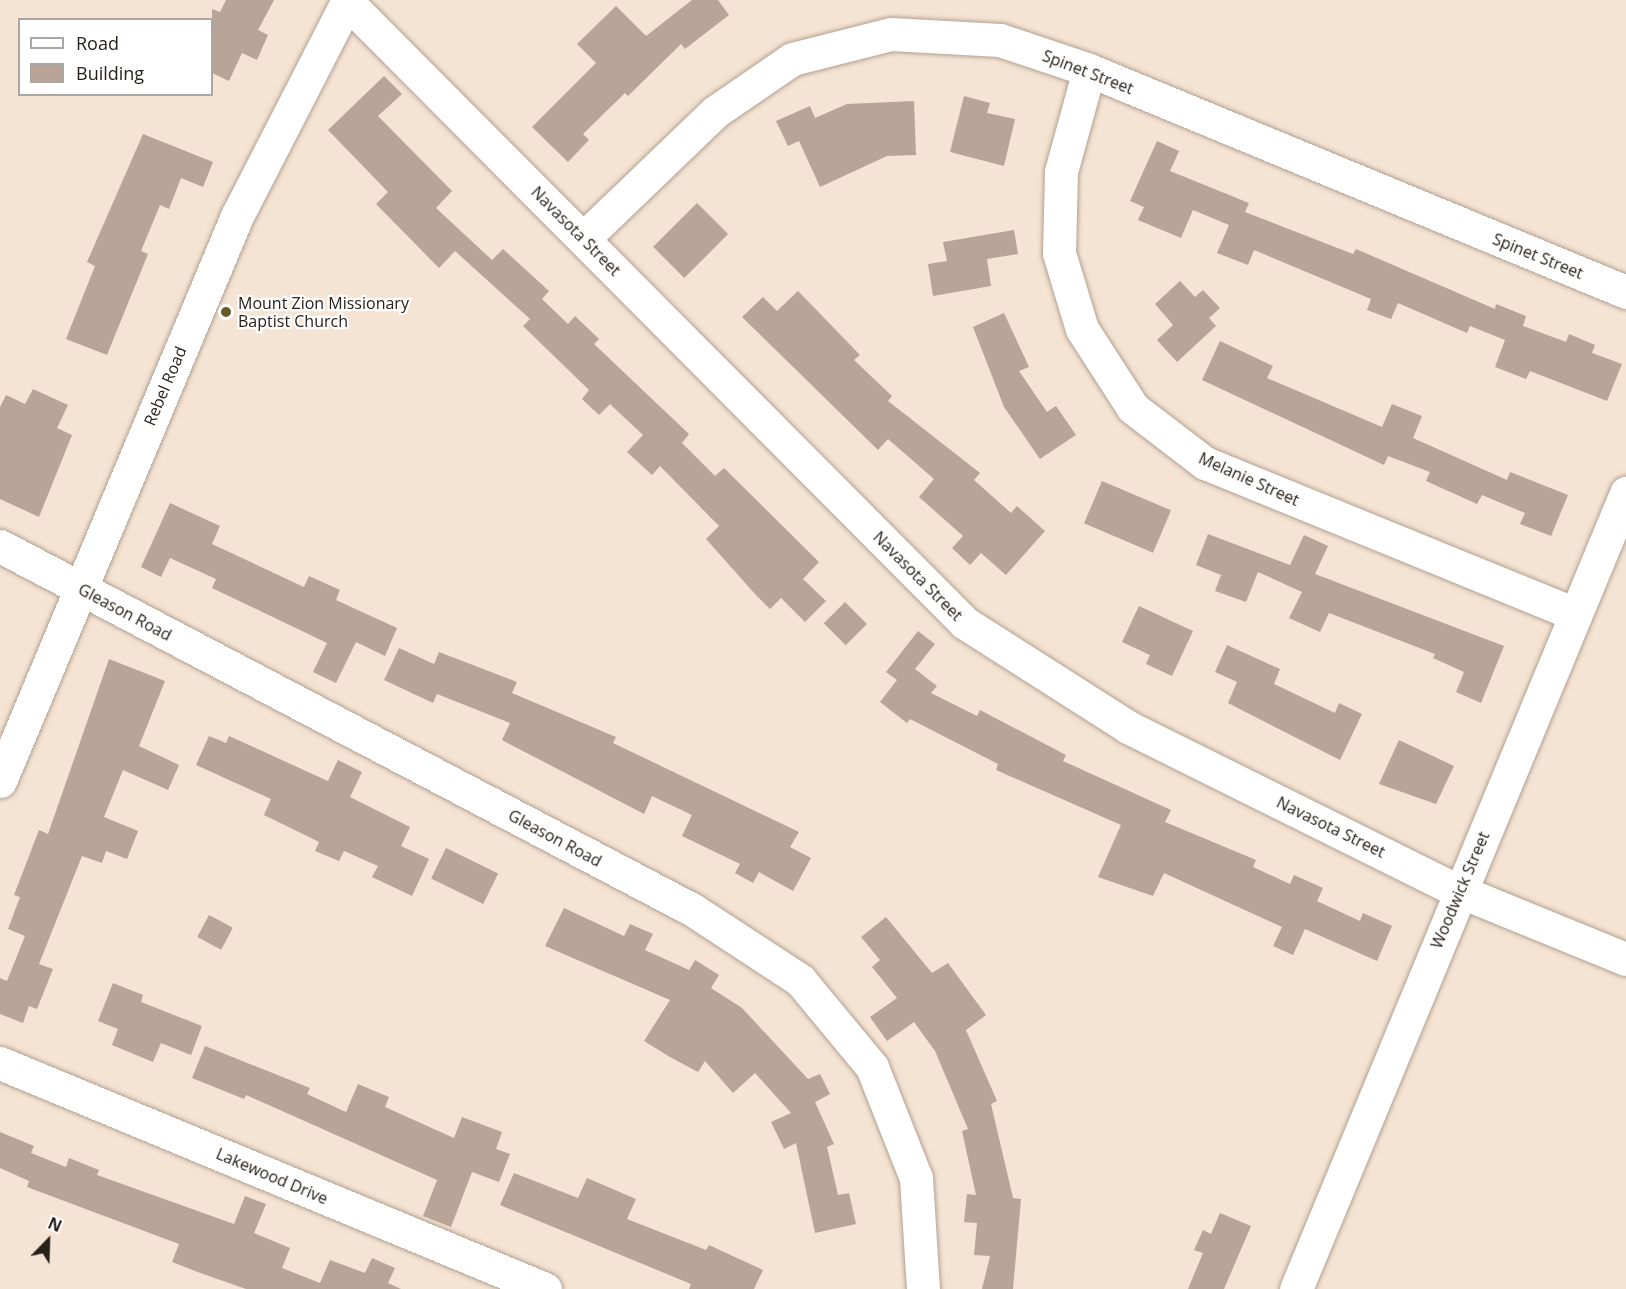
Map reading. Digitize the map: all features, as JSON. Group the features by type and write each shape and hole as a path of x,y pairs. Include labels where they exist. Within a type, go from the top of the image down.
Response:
{"street":[{"name":"Navasota Street","path":"348,1 964,623 1128,727 1459,891 1626,959"},
{"name":"Rebel Road","path":"0,781 237,216 348,1"},
{"name":"Spinet Street","path":"584,238 715,112 792,59 891,34 1000,40 1089,70 1626,292"},
{"name":"Melanie Street","path":"1089,70 1061,172 1059,253 1082,329 1133,408 1205,463 1575,614"},
{"name":"Woodwick Street","path":"1296,1289 1459,891 1626,493"},
{"name":"Gleason Road","path":"0,546 693,910 800,981 872,1067 912,1167 923,1289"},
{"name":"Lakewood Drive","path":"0,1063 545,1289"}],"building":[{"path":"226,0 274,0 258,30 268,35 257,60 242,53 229,81 213,73 212,9 220,12"},
{"path":"692,0 718,0 729,15 685,49 681,44 628,96 625,93 583,134 589,140 568,162 532,127 596,63 577,44 616,6 646,36"},
{"path":"384,76 402,94 378,116 452,191 436,208 492,260 503,249 549,291 542,299 568,324 575,316 599,339 594,344 689,434 682,443 715,476 724,468 819,562 803,579 826,601 805,622 781,598 770,609 755,594 706,539 719,526 660,466 652,475 627,452 643,435 610,404 599,415 582,399 589,390 523,326 530,319 455,251 439,268 376,204 388,192 328,130"},
{"path":"964,96 990,103 987,113 1015,119 1004,166 950,152"},
{"path":"914,101 916,155 887,156 820,187 799,141 788,146 776,121 810,106 815,118 847,104"},
{"path":"143,134 213,162 203,187 181,178 169,209 160,205 141,251 148,254 107,355 66,339 95,266 87,262"},
{"path":"1157,141 1179,151 1170,171 1249,203 1245,212 1353,254 1356,249 1495,309 1496,304 1526,316 1523,326 1566,342 1569,334 1595,345 1592,353 1622,364 1607,401 1530,371 1526,379 1495,367 1505,340 1470,326 1467,333 1398,303 1391,319 1367,310 1371,299 1254,250 1248,265 1217,253 1229,225 1193,210 1181,238 1138,220 1144,207 1130,201"},
{"path":"697,203 728,234 684,278 653,247"},
{"path":"1014,230 1018,254 987,259 991,286 933,296 928,264 947,261 943,242"},
{"path":"1180,281 1195,297 1203,290 1220,308 1209,318 1216,326 1177,362 1157,340 1173,325 1155,304"},
{"path":"798,291 860,355 854,360 892,396 888,401 980,473 974,480 1011,513 1017,506 1045,531 1006,575 981,553 970,565 952,548 963,536 919,497 934,479 888,439 878,450 742,317 763,297 777,311"},
{"path":"1004,313 1029,367 1019,371 1047,412 1056,406 1076,435 1040,459 1004,407 973,327"},
{"path":"1220,341 1273,366 1267,378 1382,427 1392,404 1422,416 1413,438 1507,480 1510,472 1568,495 1551,536 1520,524 1525,513 1482,495 1477,504 1426,481 1430,472 1388,456 1384,465 1202,380"},
{"path":"33,389 68,405 57,428 72,435 39,517 0,499 0,407 6,395 25,404"},
{"path":"1102,481 1171,510 1153,553 1084,523"},
{"path":"170,503 220,526 212,544 304,587 309,576 340,590 336,600 397,628 385,656 356,642 336,683 313,672 327,643 212,588 216,579 170,558 161,577 141,567"},
{"path":"1208,534 1290,565 1304,535 1328,546 1315,574 1504,646 1481,703 1456,692 1464,672 1433,658 1435,654 1329,613 1320,632 1289,618 1302,592 1258,572 1246,602 1215,591 1221,575 1196,565"},
{"path":"845,602 867,624 846,645 824,623"},
{"path":"1139,606 1193,631 1172,676 1146,664 1150,655 1122,642"},
{"path":"918,631 935,644 915,669 937,686 931,693 977,716 980,710 1066,755 1063,761 1171,810 1165,822 1256,860 1253,867 1290,884 1294,875 1323,888 1317,901 1360,921 1363,913 1392,926 1377,961 1305,929 1293,955 1273,946 1282,927 1164,873 1153,896 1098,877 1121,825 996,770 998,764 910,719 907,723 880,702 897,680 886,672"},
{"path":"1227,645 1280,669 1274,684 1335,713 1339,703 1362,714 1340,760 1228,703 1237,682 1215,672"},
{"path":"399,648 434,664 439,652 517,682 512,693 616,737 613,743 799,832 790,847 811,858 793,891 759,872 753,883 735,873 740,864 682,836 692,815 652,796 644,814 502,740 510,723 437,694 433,703 384,680"},
{"path":"109,659 165,681 139,746 179,765 168,790 123,770 104,817 138,831 127,859 106,851 102,863 82,856 39,964 53,969 37,1009 29,1006 23,1023 0,1014 0,978 7,981 25,936 8,929 20,897 14,895 39,830 48,834"},
{"path":"209,736 226,743 229,736 328,781 338,760 362,772 350,797 410,827 401,846 429,859 412,896 372,877 378,866 344,851 339,861 315,851 319,842 264,815 271,799 196,765"},
{"path":"1399,740 1454,766 1436,804 1379,784"},
{"path":"446,848 498,873 483,904 431,879"},
{"path":"564,908 624,936 630,924 653,934 645,950 689,970 695,960 719,975 711,988 742,1008 808,1079 820,1074 830,1094 815,1102 834,1144 827,1147 838,1195 849,1193 856,1224 815,1233 796,1143 784,1149 771,1122 791,1113 755,1073 733,1093 705,1061 698,1072 670,1057 644,1041 670,1000 545,946"},
{"path":"209,915 233,928 221,950 197,937"},
{"path":"886,917 932,973 948,963 986,1015 966,1030 997,1101 991,1104 1013,1198 1021,1199 1013,1289 982,1289 990,1256 974,1255 977,1223 964,1222 967,1194 976,1195 962,1131 968,1129 935,1051 914,1022 887,1041 870,1017 897,998 872,967 880,960 861,937"},
{"path":"113,983 143,995 141,1002 202,1026 191,1055 161,1043 153,1062 112,1045 118,1029 98,1021"},
{"path":"205,1046 310,1088 307,1094 346,1112 358,1084 389,1097 385,1107 454,1138 462,1117 502,1132 496,1149 510,1154 499,1182 472,1172 451,1227 423,1216 437,1180 246,1095 244,1099 192,1078"},
{"path":"0,1132 34,1146 31,1153 66,1167 69,1158 99,1170 97,1175 234,1224 245,1196 266,1204 254,1233 290,1248 282,1268 320,1283 330,1260 365,1273 372,1258 395,1268 388,1283 401,1289 246,1289 172,1262 179,1244 27,1187 29,1181 0,1168"},
{"path":"514,1173 578,1198 587,1178 636,1199 627,1219 706,1250 709,1245 763,1270 754,1289 689,1289 691,1284 500,1205"},
{"path":"1220,1213 1251,1226 1224,1289 1188,1289 1203,1253 1194,1250 1203,1230 1211,1234"}],"place":[{"name":"Mount Zion Missionary Baptist Church","path":"226,312"}]}
